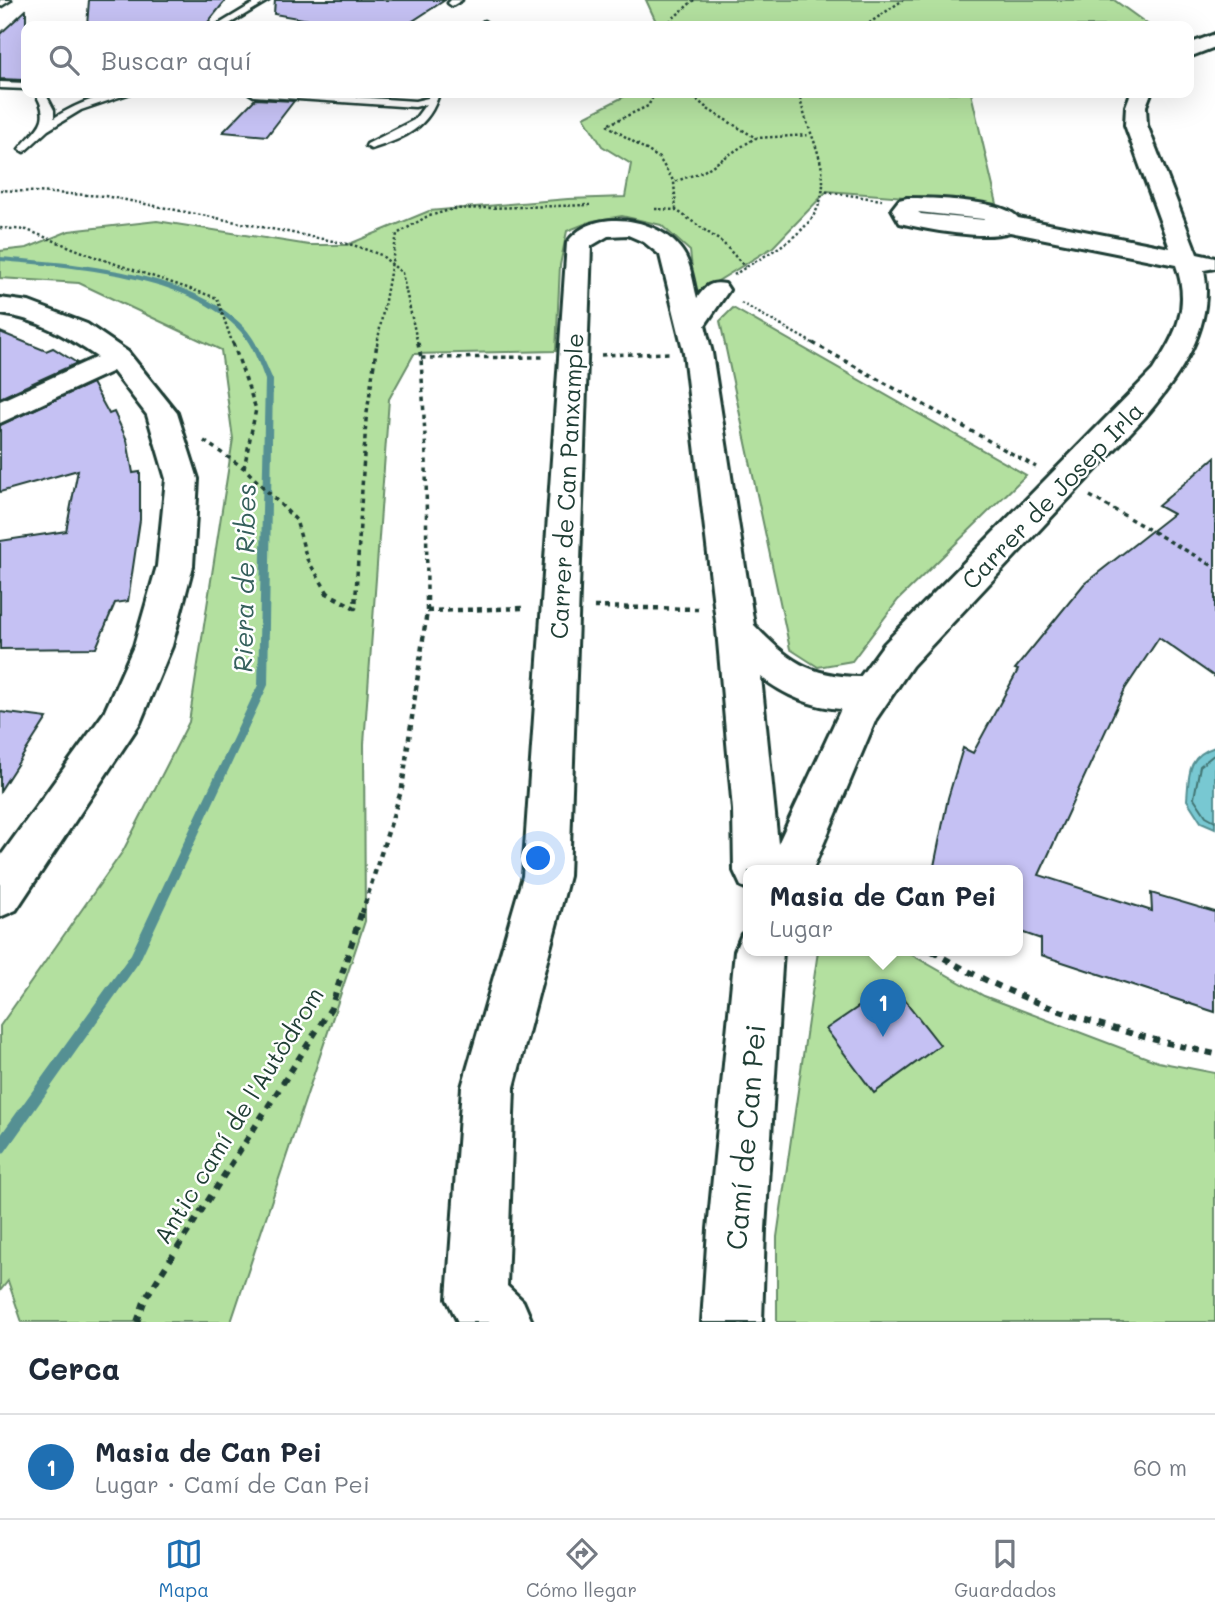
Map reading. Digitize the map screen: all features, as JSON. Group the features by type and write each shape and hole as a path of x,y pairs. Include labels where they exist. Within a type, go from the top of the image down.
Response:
{"street":[{"path":"1194,49 1215,40"},
{"name":"Carrer de Josep Irla","path":"792,865 827,781 870,693 898,655 1066,483 1165,375 1189,336 1196,309 1193,276 1200,261 1136,125 1136,106 1139,98"},
{"path":"906,205 987,212 1006,219 1009,224 1200,261"},
{"name":"Carrer de Can Panxample","path":"502,1322 477,1300 488,1087 546,876 579,243 588,234 606,229 628,228 644,231 665,245 672,254 686,309"},
{"path":"716,290 686,309 698,353 736,630 755,810 757,865"},
{"path":"0,306 19,308 77,330 118,358 162,413 183,479 175,566 153,646 120,723 0,895"},
{"path":"0,413 118,358"},
{"path":"736,630 761,657 795,681 823,691 870,693"},
{"name":"Camí de Can Pei","path":"732,1322 740,1160 754,1034 759,956"}],"lane":[{"path":"0,4 7,0"},
{"path":"229,21 265,0"},
{"path":"0,85 21,86"},
{"path":"43,98 50,112 46,127"},
{"path":"24,149 46,127 77,108 110,98"},
{"path":"327,98 415,104 430,98"},
{"path":"371,146 419,122 429,112 433,98"}],"path":[{"path":"679,0 684,9"},
{"path":"670,21 694,0"},
{"path":"872,21 903,0"},
{"path":"652,98 648,106 607,125 659,158 674,182 676,210"},
{"path":"695,98 709,110 756,138"},
{"path":"800,98 822,171 821,207 814,221 790,241 745,267 716,290 1215,567"},
{"path":"674,182 704,171 756,138 810,135"},
{"path":"0,190 104,197 156,205 353,245 381,255 394,267"},
{"path":"821,191 906,205"},
{"path":"0,228 27,230 98,258 217,298 256,409 244,468 296,520 307,559 326,592 355,608 369,394 380,320 394,267 397,234 426,217 453,209 599,206"},
{"path":"650,208 676,210 723,243 745,267"},
{"name":"Antic camí de l'Autòdrom","path":"137,1322 145,1300 331,1008 402,788 427,611 426,456 421,359 402,273 394,267"},
{"path":"940,956 964,972 1043,1007 1145,1040 1215,1054"}],"green space":[{"path":"646,0 1114,0 1143,21 656,21"},
{"path":"621,98 972,98 997,204 827,191 773,247 695,295 690,251 661,225 622,216 592,221 567,231 560,265 556,351 414,354 389,399 364,744 365,921 231,1322 22,1322 8,1281 0,1291 0,1026 123,851 189,722 233,439 221,350 79,283 0,278 0,251 27,248 69,231 157,221 309,245 347,245 429,211 625,197 631,164 602,146 584,117"},
{"path":"733,308 1026,475 898,600 852,661 818,667 790,649 720,321"},
{"path":"817,956 914,956 984,996 1158,1062 1215,1073 1215,1322 777,1322 777,1237"}],"water":[{"path":"1215,747 1215,828 1201,822 1187,800 1189,774 1194,761 1199,755"}],"building":[{"path":"89,0 226,0 209,21 87,21"},
{"path":"275,0 445,0 413,21 315,21 274,14"},
{"path":"26,10 26,21 21,21 21,80 0,79 0,34"},
{"path":"255,99 294,101 267,136 223,132"},
{"path":"0,332 46,351 53,348 77,363 0,398"},
{"path":"92,383 109,414 114,412 127,440 133,473 140,472 140,520 128,601 115,603 96,648 0,649 0,541 66,531 78,470 0,492 0,425"},
{"path":"1215,457 1215,677 1159,638 1125,689 1039,875 1152,911 1151,893 1215,912 1215,1012 1041,955 1041,939 1023,933 1023,865 934,865 948,798 963,748 973,753 1018,670 1015,669 1084,584 1173,514 1158,506"},
{"path":"0,712 47,718 0,791"},
{"path":"892,984 940,1045 874,1093 826,1029"}],"waterway":[{"name":"Riera de Ribes","path":"0,259 92,268 156,282 186,293 214,307 243,330 256,350 269,380 263,685 135,958 0,1147"}],"place":[{"name":"Masia de Can Pei","path":"883,1037"}]}
